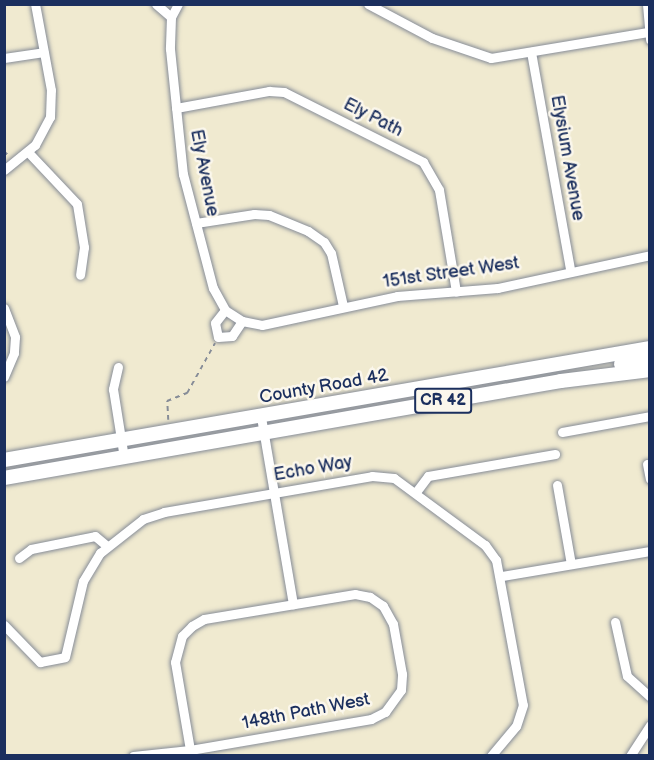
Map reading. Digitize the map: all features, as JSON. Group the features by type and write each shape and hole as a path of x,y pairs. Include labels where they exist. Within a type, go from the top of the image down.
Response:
{"highway":[{"name":"County Road 42","path":"4,460 650,348"},
{"path":"561,381 650,360"},
{"name":"County Road 42","path":"4,478 561,381 650,370"}],"street":[{"path":"4,171 28,152 44,132 50,117 51,98 36,4"},
{"path":"156,4 171,17 178,4"},
{"path":"368,4 474,55 491,58 649,36 647,4"},
{"name":"Ely Avenue","path":"171,17 176,108 183,174 213,288 225,310"},
{"path":"4,58 44,52"},
{"name":"Elysium Avenue","path":"531,52 570,269"},
{"name":"Ely Path","path":"176,108 269,91 284,92 423,162 439,190 456,292"},
{"path":"28,152 77,204 84,247 80,275"},
{"path":"196,223 254,214 269,215 308,231 324,242 331,253 343,306"},
{"name":"151st Street West","path":"242,321 257,325 397,296 498,288 570,269 650,255"},
{"path":"4,308 15,337 14,353 4,377"},
{"path":"225,310 242,321 232,336 218,337 214,328 225,310"},
{"path":"118,367 113,389 124,458"},
{"path":"562,432 650,416"},
{"path":"261,417 293,604"},
{"path":"416,492 428,476 555,454"},
{"path":"646,464 650,479"},
{"name":"Echo Way","path":"4,625 40,662 65,657 83,580 107,546 123,532 164,512 372,476 394,478 485,545 496,560 502,576 523,705 516,726 491,756"},
{"path":"557,484 571,564"},
{"path":"19,558 31,549 95,536 107,546"},
{"path":"502,576 650,551"},
{"name":"148th Path West","path":"133,756 190,753 371,719 396,702 402,674 393,624 382,606 370,597 355,594 204,619 182,636 175,662 190,753"},
{"path":"615,622 627,676 650,697"},
{"path":"630,756 650,725"}],"path":[{"path":"4,151 9,156"},
{"path":"168,422 167,401 187,393 218,337"}]}
